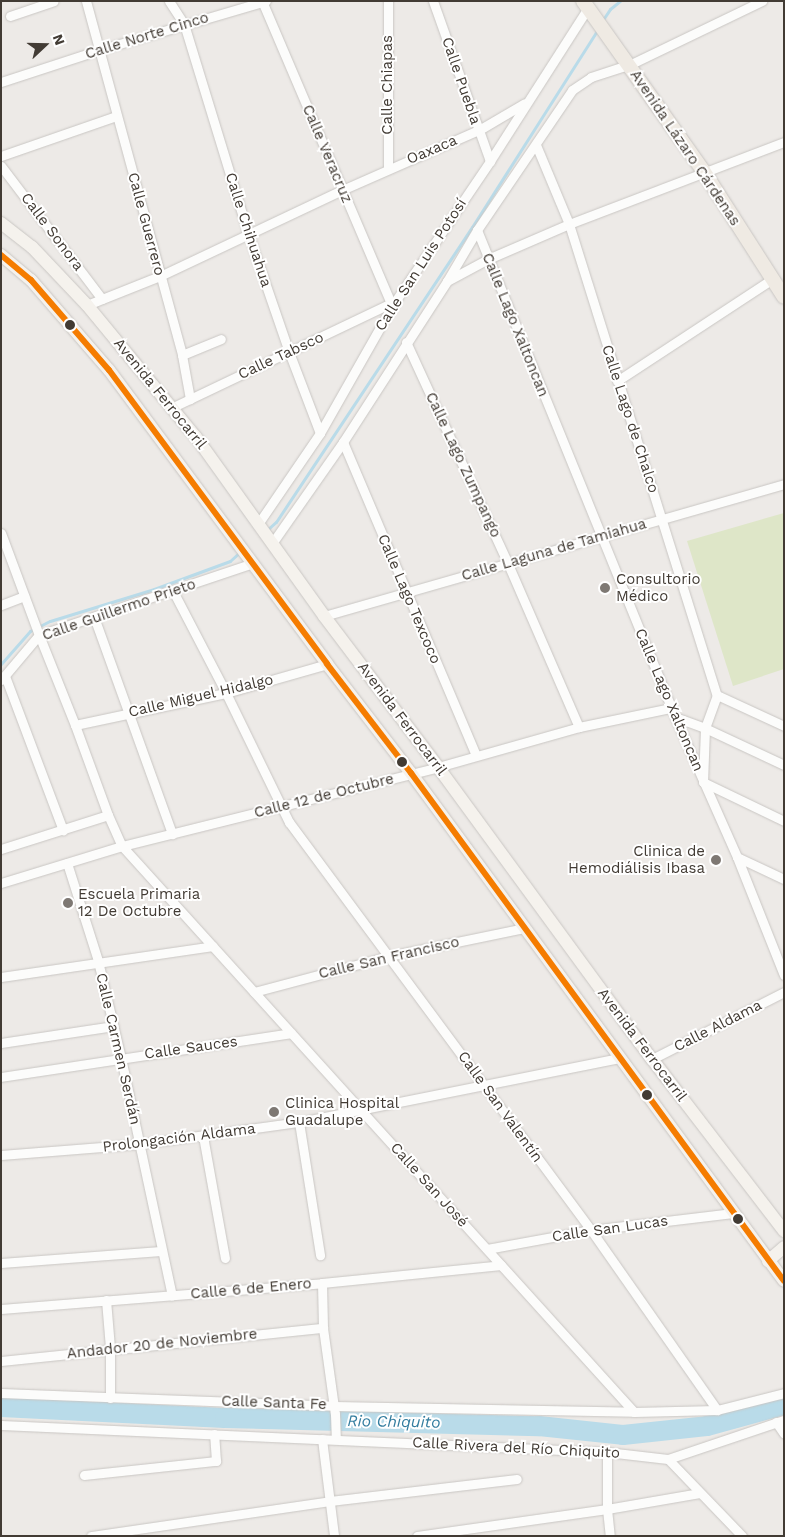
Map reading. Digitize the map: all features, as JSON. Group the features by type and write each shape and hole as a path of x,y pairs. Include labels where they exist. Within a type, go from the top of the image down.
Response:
{"main road":[{"name":"Avenida Lázaro Cárdenas","path":"586,5 704,172 784,297"},
{"name":"Avenida Ferrocarril","path":"1,223 32,247 87,305 196,437 324,616 438,767 652,1060 784,1231"},
{"name":"Avenida Ferrocarril","path":"1,255 31,280 109,370 327,664 412,774 784,1281"},
{"path":"768,1261 784,1247"}],"street":[{"path":"10,16 54,1"},
{"name":"Calle Guerrero","path":"86,1 182,355 190,399"},
{"name":"Calle Chihuahua","path":"169,1 184,24 248,233 289,352 320,433"},
{"name":"Calle Chiapas","path":"388,1 388,169"},
{"name":"Calle Puebla","path":"433,1 490,160"},
{"name":"Calle San Luis Potosí","path":"265,532 343,442 447,281 477,230 572,90 591,77 629,65 762,1"},
{"name":"Calle Norte Cinco","path":"1,82 184,24 264,2"},
{"name":"Calle Veracruz","path":"264,2 391,305"},
{"name":"Calle San Luis Potosí","path":"265,532 391,305 490,160 586,5"},
{"name":"Oaxaca","path":"87,305 160,276 248,233 479,130 527,102"},
{"path":"1,156 116,116"},
{"path":"447,281 488,259 569,224 784,142"},
{"name":"Calle Lago de Chalco","path":"536,145 569,224 717,695"},
{"name":"Calle Sonora","path":"1,166 102,299"},
{"name":"Calle Lago Xaltoncan","path":"477,230 675,717 737,857 784,975"},
{"path":"617,381 772,279"},
{"name":"Calle Tabsco","path":"171,408 391,305"},
{"path":"182,355 221,339"},
{"name":"Calle Lago Zumpango","path":"406,342 508,564 579,727"},
{"name":"Calle Lago Texcoco","path":"343,442 476,755"},
{"name":"Calle Laguna de Tamiahua","path":"324,616 784,484"},
{"name":"Calle San José","path":"1,533 33,621 75,725 108,815 122,846 634,1412"},
{"name":"Calle Guillermo Prieto","path":"3,678 38,633 173,591 247,555"},
{"name":"Calle San Valentín","path":"173,591 226,693 281,806 295,830 591,1230 717,1410"},
{"path":"1,605 24,596"},
{"path":"94,617 172,834"},
{"name":"Calle Miguel Hidalgo","path":"75,725 128,712 226,693 327,664"},
{"path":"3,678 63,830"},
{"path":"784,726 717,695 705,728 703,782 784,821"},
{"name":"Calle 12 de Octubre","path":"1,883 122,846 412,774 579,727 672,708"},
{"path":"675,717 705,728 784,765"},
{"path":"1,850 108,815"},
{"path":"737,857 784,879"},
{"name":"Calle Carmen Serdán","path":"67,863 98,961 122,1058 160,1251 172,1296"},
{"name":"Calle San Francisco","path":"254,992 389,956 524,928"},
{"path":"1,977 98,961 213,946"},
{"name":"Calle Aldama","path":"652,1060 784,992"},
{"path":"1,1043 114,1026"},
{"name":"Calle Sauces","path":"1,1077 291,1033"},
{"name":"Prolongación Aldama","path":"1,1155 140,1144 299,1122 619,1058"},
{"path":"299,1122 320,1254"},
{"path":"204,1136 225,1258"},
{"name":"Calle San Lucas","path":"487,1249 591,1230 733,1213"},
{"path":"1,1262 160,1251"},
{"name":"Calle 6 de Enero","path":"1,1310 322,1283 501,1265"},
{"path":"322,1283 324,1328 335,1410 336,1434"},
{"path":"106,1300 110,1348 110,1398"},
{"name":"Andador 20 de Noviembre","path":"1,1361 110,1348 324,1328"},
{"name":"Calle Santa Fe","path":"1,1393 335,1410 634,1412 717,1410 784,1393"},
{"path":"780,1421 784,1434"},
{"name":"Calle Rivera del Río Chiquito","path":"1,1425 322,1439 336,1434 607,1452 668,1459 780,1421"},
{"path":"84,1475 216,1461 214,1434"},
{"path":"322,1439 334,1536"},
{"path":"607,1452 607,1509 610,1536"},
{"path":"668,1459 742,1536"},
{"path":"91,1536 330,1501 517,1479"},
{"path":"417,1536 607,1509 700,1493"}],"green space":[{"path":"784,513 784,669 733,686 687,541"}],"waterway":[{"path":"602,21 610,9 620,1"},
{"path":"267,530 276,522 472,227 598,29"},
{"path":"1,664 30,631 50,621 154,589 230,561 241,551"},
{"name":"Rio Chiquito","path":"1,1407 225,1418 539,1426 623,1435 707,1426 784,1405"}],"transit line":[{"path":"1,255 31,280 109,370 327,664 411,773 784,1281"}],"place":[{"name":"Consultorio Médico","path":"605,588"},
{"name":"Clinica de Hemodiálisis Ibasa","path":"716,860"},
{"name":"Escuela Primaria 12 De Octubre","path":"68,903"},
{"name":"Clinica Hospital Guadalupe","path":"274,1112"}]}
